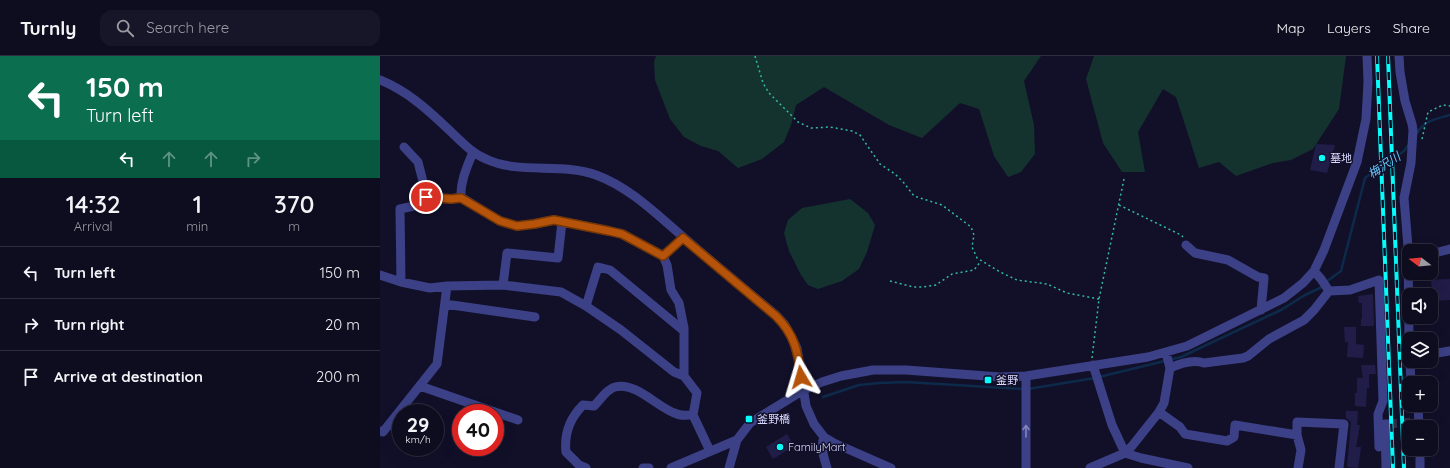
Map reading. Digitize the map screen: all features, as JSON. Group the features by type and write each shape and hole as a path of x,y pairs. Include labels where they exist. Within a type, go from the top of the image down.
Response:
{"street":[{"path":"1090,468 1125,453 1158,412 1164,403 1168,360 1187,346 1284,298 1303,283 1314,271 1324,250 1357,162 1366,119 1368,82 1367,56"},
{"path":"1399,56 1405,101 1413,130 1411,163 1404,198 1407,244"},
{"path":"380,80 392,85 415,99 473,152 486,159 511,166 583,171 620,186 636,197 785,325 797,348 802,391 806,406 814,424 824,436 834,443 891,468"},
{"path":"401,282 400,209 423,204 426,197 418,162 404,147"},
{"path":"461,198 460,188 473,152"},
{"path":"426,197 451,199 461,198 500,221 517,226 554,220 622,234 663,256 667,265 671,290 679,303 684,331 684,376"},
{"path":"503,285 507,252 558,258 562,222"},
{"path":"663,256 683,238"},
{"path":"1186,244 1195,253 1228,260 1258,277 1264,278 1261,310"},
{"path":"1438,252 1450,249"},
{"path":"586,306 598,267 610,270 684,331"},
{"path":"1314,271 1322,279 1328,289"},
{"path":"380,275 401,282 430,288 447,286 503,285 561,292 586,306 621,330 674,372 684,376 697,393 693,415 710,451"},
{"path":"1328,289 1350,290 1379,280 1383,401 1378,414 1379,447"},
{"path":"1408,280 1409,332"},
{"path":"380,431 383,432 437,364 447,286"},
{"path":"729,468 737,440 750,423 802,391 822,382 841,376 873,370 906,370 1026,379 1094,368 1148,357 1181,362 1199,361 1204,363 1242,358 1248,356 1269,339 1304,320 1328,289"},
{"path":"445,304 535,317"},
{"path":"1438,353 1450,350"},
{"path":"1094,368 1112,425 1125,453 1188,468"},
{"path":"1026,379 1026,468"},
{"path":"420,386 518,420"},
{"path":"586,468 579,465 566,452 565,440 570,420 584,405 594,406 606,393 615,387 625,387 642,393 677,414 693,415"},
{"path":"1158,412 1180,427 1185,434 1227,441 1234,437 1235,425 1297,435"},
{"path":"1298,468 1301,450 1297,435 1297,422 1344,424 1339,468"},
{"path":"1386,468 1385,424 1388,424"},
{"path":"824,436 822,446 827,468"},
{"path":"671,468 737,440"},
{"path":"1414,456 1414,468"},
{"path":"1420,456 1420,468"},
{"path":"643,468 648,468"}],"path":[{"path":"755,56 763,83 769,93 798,122 811,128 830,127 852,131 860,135 880,164 895,174 914,196 942,205 971,227 974,235 972,247 977,258 981,261 1017,280 1047,284 1067,293 1099,299"},
{"path":"1420,144 1428,112 1443,105 1450,106"},
{"path":"1094,368 1091,356 1099,299 1124,179"},
{"path":"1118,205 1181,235 1186,244"},
{"path":"890,281 918,287 936,285 952,274 974,270 981,261"}],"green space":[{"path":"656,56 1041,56 1024,81 1034,125 1035,154 1021,172 1008,177 994,156 979,109 960,103 922,138 889,125 824,87 796,105 791,125 784,142 762,159 738,168 718,151 701,146 684,137 670,119 655,80 654,62"},
{"path":"1094,56 1346,56 1339,109 1313,149 1291,160 1273,163 1236,176 1219,162 1199,168 1176,97 1163,89 1138,132 1145,172 1122,172 1103,143 1086,79"},
{"path":"850,199 868,213 875,225 867,252 859,269 842,281 818,289 808,285 801,275 789,251 784,233 788,220 802,208"}],"building":[{"path":"1316,144 1335,145 1327,173 1310,170"},
{"path":"1450,279 1450,300 1438,301 1438,288 1432,288 1431,280"},
{"path":"1373,294 1374,326 1361,326 1362,303 1359,303 1358,296"},
{"path":"1344,327 1356,327 1356,344 1364,345 1363,358 1347,357 1348,342 1345,342"},
{"path":"1361,365 1375,365 1376,374 1369,374 1369,388 1367,388 1366,407 1355,406 1357,378 1363,378"},
{"path":"1346,411 1358,411 1357,425 1360,425 1356,447 1361,447 1358,468 1347,467 1351,422 1346,418"},
{"name":"FamilyMart","path":"787,434 794,446 773,459 766,447"}],"waterway":[{"name":"梅沢川","path":"1417,133 1427,123 1450,115"},
{"name":"梅沢川","path":"1326,282 1341,271 1365,178 1404,151 1409,144"},
{"path":"1099,377 1181,357 1281,310 1323,285"},
{"path":"1028,389 1095,378"},
{"path":"823,397 859,385 879,383 906,382 1024,389"}],"tunnel":[{"path":"1388,424 1402,423"}],"railway":[{"path":"1377,56 1393,468"},
{"path":"1388,56 1404,468"}],"place":[{"name":"墓地","path":"1322,158"},
{"name":"釜野","path":"988,380"},
{"name":"釜野橋","path":"749,419"},
{"name":"FamilyMart","path":"780,447"}],"route":[{"path":"426,197 451,199 461,198 500,221 517,226 554,220 622,234 663,256 683,238 785,325 797,348 801,377"}]}
